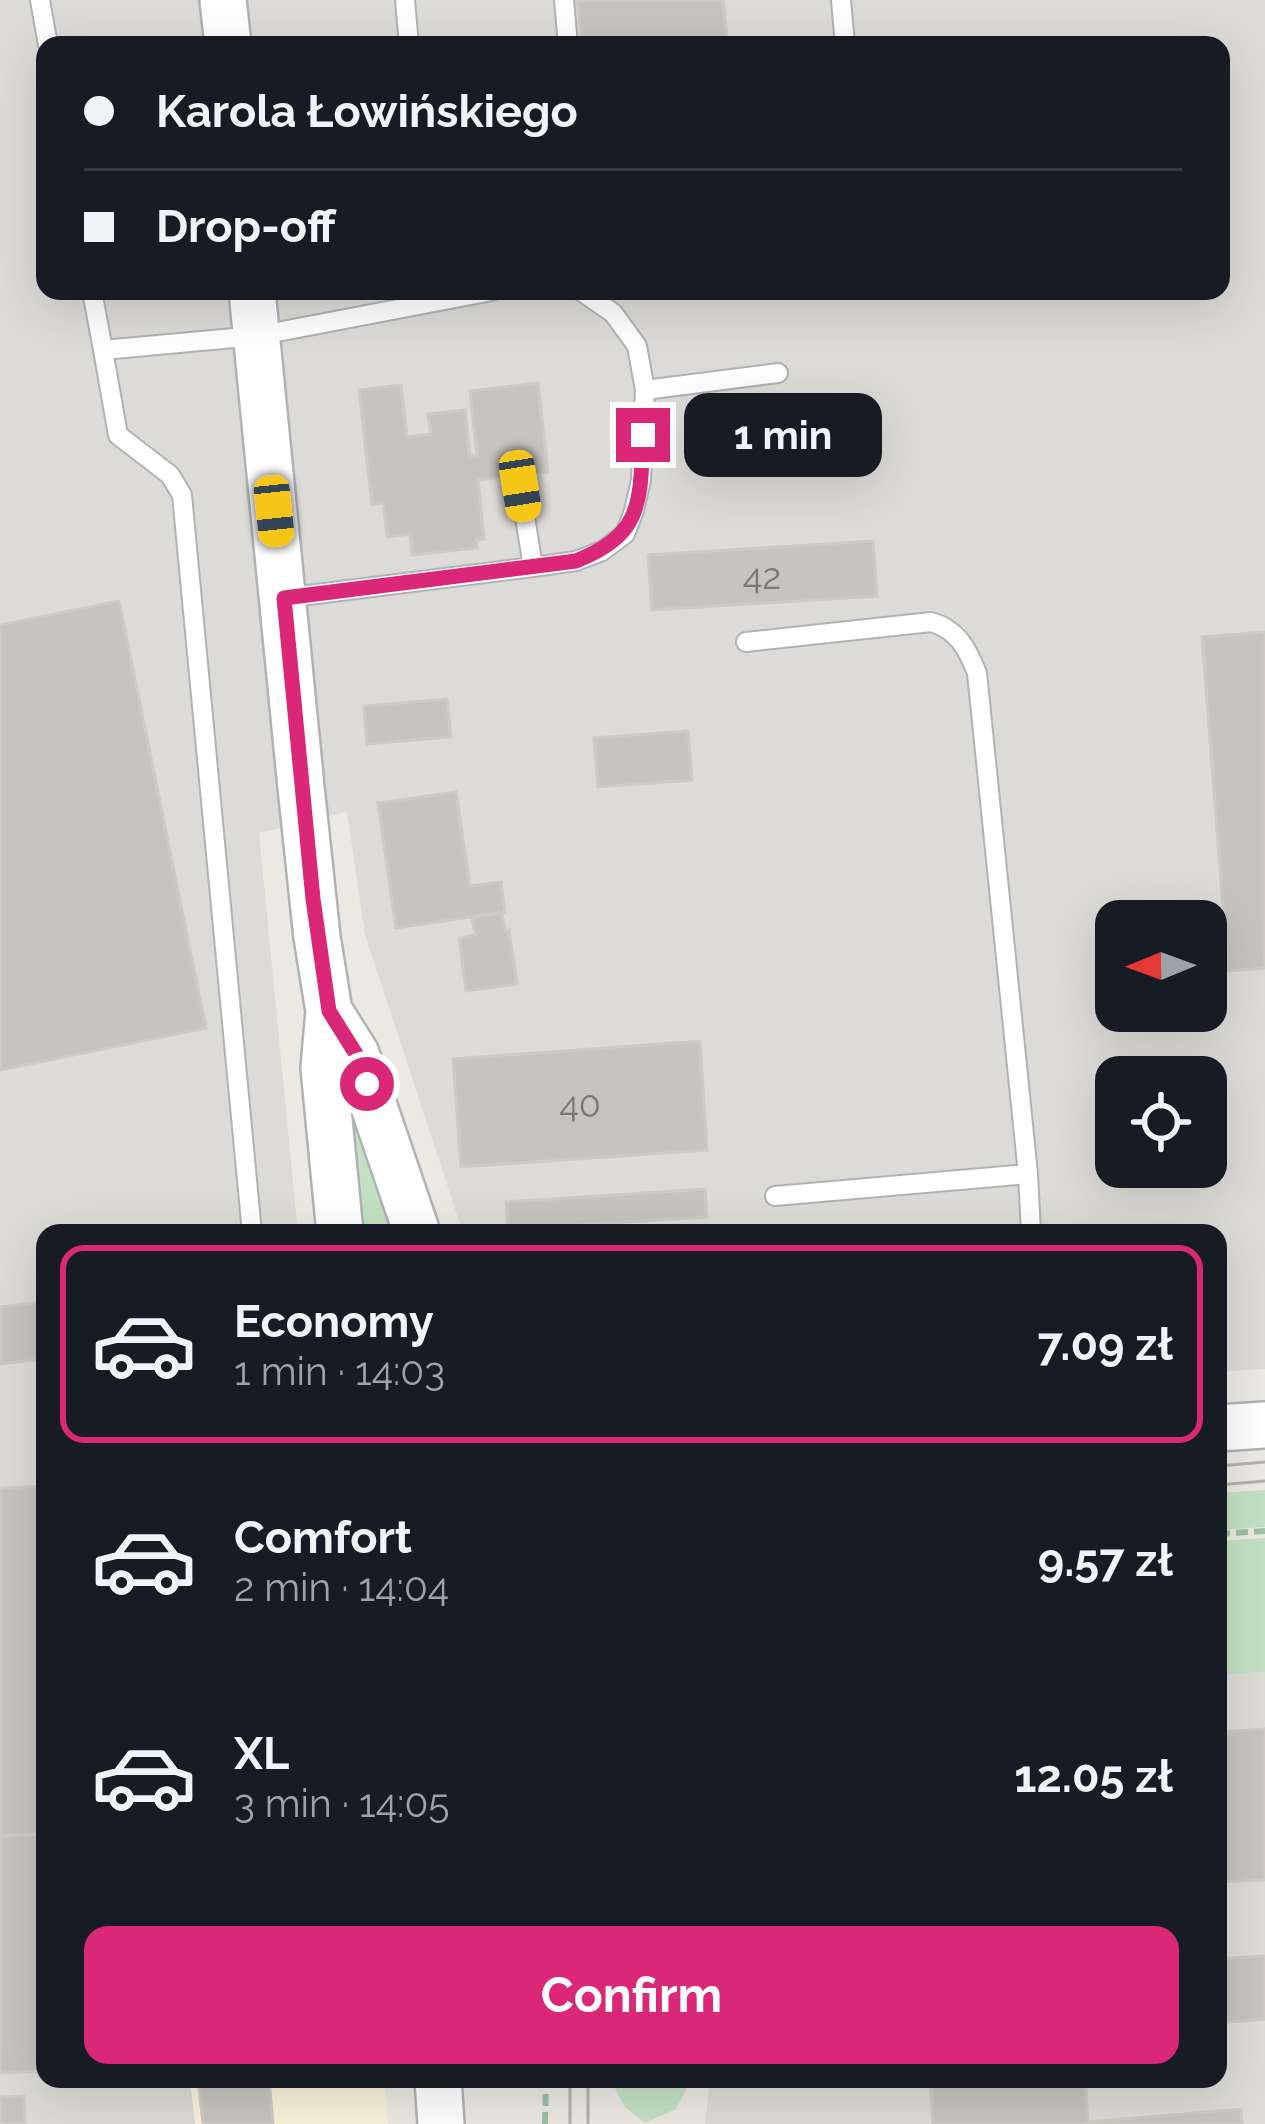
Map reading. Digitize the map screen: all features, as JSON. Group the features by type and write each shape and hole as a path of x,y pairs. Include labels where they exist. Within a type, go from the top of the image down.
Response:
{"street":[{"path":"223,0 227,36"},
{"path":"253,300 329,1011 323,1068 339,1224"},
{"path":"329,1011 356,1054 414,1224"},
{"path":"1227,1427 1265,1425"},
{"path":"439,2088 441,2124"}],"lane":[{"path":"40,0 46,36"},
{"path":"405,0 408,36"},
{"path":"564,0 567,36"},
{"path":"841,0 844,36"},
{"path":"94,300 118,435 170,475 182,495 251,1224"},
{"path":"103,350 256,337 446,300"},
{"path":"284,598 576,561 602,551 625,534 641,480 645,390 637,346 613,313 594,300"},
{"path":"645,390 778,373"},
{"path":"520,486 533,567"},
{"path":"746,642 931,622 946,626 970,654 977,673 1031,1224"},
{"path":"775,1196 1028,1174"}],"path":[{"path":"1227,1533 1265,1531"},
{"path":"545,2124 546,2088"}],"shaded area":[{"path":"0,0 1265,0 1265,1369 1227,1371 1227,1224 460,1224 365,935 347,812 259,833 297,1224 36,1224 36,2088 191,2088 195,2124 0,2124"},
{"path":"1265,1672 1265,2124 705,2124 709,2088 1227,2088 1227,1674"},
{"path":"191,2088 385,2088 388,2124 195,2124"}],"green space":[{"path":"339,1056 397,1224 355,1224"},
{"path":"1265,1490 1265,1527 1227,1529 1227,1492"},
{"path":"1265,1538 1265,1672 1227,1674 1227,1540"},
{"path":"615,2088 686,2088 676,2109 645,2123 625,2107"}],"building":[{"path":"577,0 723,0 727,36 581,36"},
{"path":"538,383 548,472 478,480 484,539 476,540 477,548 412,555 410,534 387,537 383,503 372,505 359,390 401,385 407,437 431,434 428,414 465,410 470,456 477,455 470,391"},
{"path":"873,541 877,596 652,610 648,555"},
{"path":"119,601 206,1028 0,1070 0,625"},
{"path":"1265,632 1265,968 1228,971 1227,900 1222,900 1202,637"},
{"path":"447,699 451,737 367,744 364,706"},
{"path":"688,731 692,780 598,787 594,738"},
{"path":"456,792 470,886 501,882 505,912 396,928 378,803"},
{"path":"502,913 517,984 466,991 459,938 475,935 472,917"},
{"path":"700,1041 707,1150 461,1167 453,1059"},
{"path":"705,1189 707,1217 508,1224 506,1202"},
{"path":"36,1303 36,1360 0,1364 0,1307"},
{"path":"36,1486 36,1834 0,1836 0,1488"},
{"path":"1265,1729 1265,1880 1227,1882 1227,1731"},
{"path":"36,1834 36,2071 0,2073 0,1836"},
{"path":"1265,1956 1265,2019 1227,2022 1227,1958"},
{"path":"199,2088 270,2088 273,2124 203,2124"},
{"path":"931,2088 1086,2088 1088,2122 1241,2109 1242,2124 933,2124"},
{"path":"24,2096 25,2124 0,2124 0,2097"}],"tram line":[{"path":"1227,1465 1265,1462"},
{"path":"1227,1484 1265,1481"},
{"path":"570,2088 570,2124"},
{"path":"588,2088 588,2124"}],"route":[{"path":"367,1084 356,1054 329,1011 317,937 284,598 576,561 602,551 625,534 634,511 643,435"}]}
